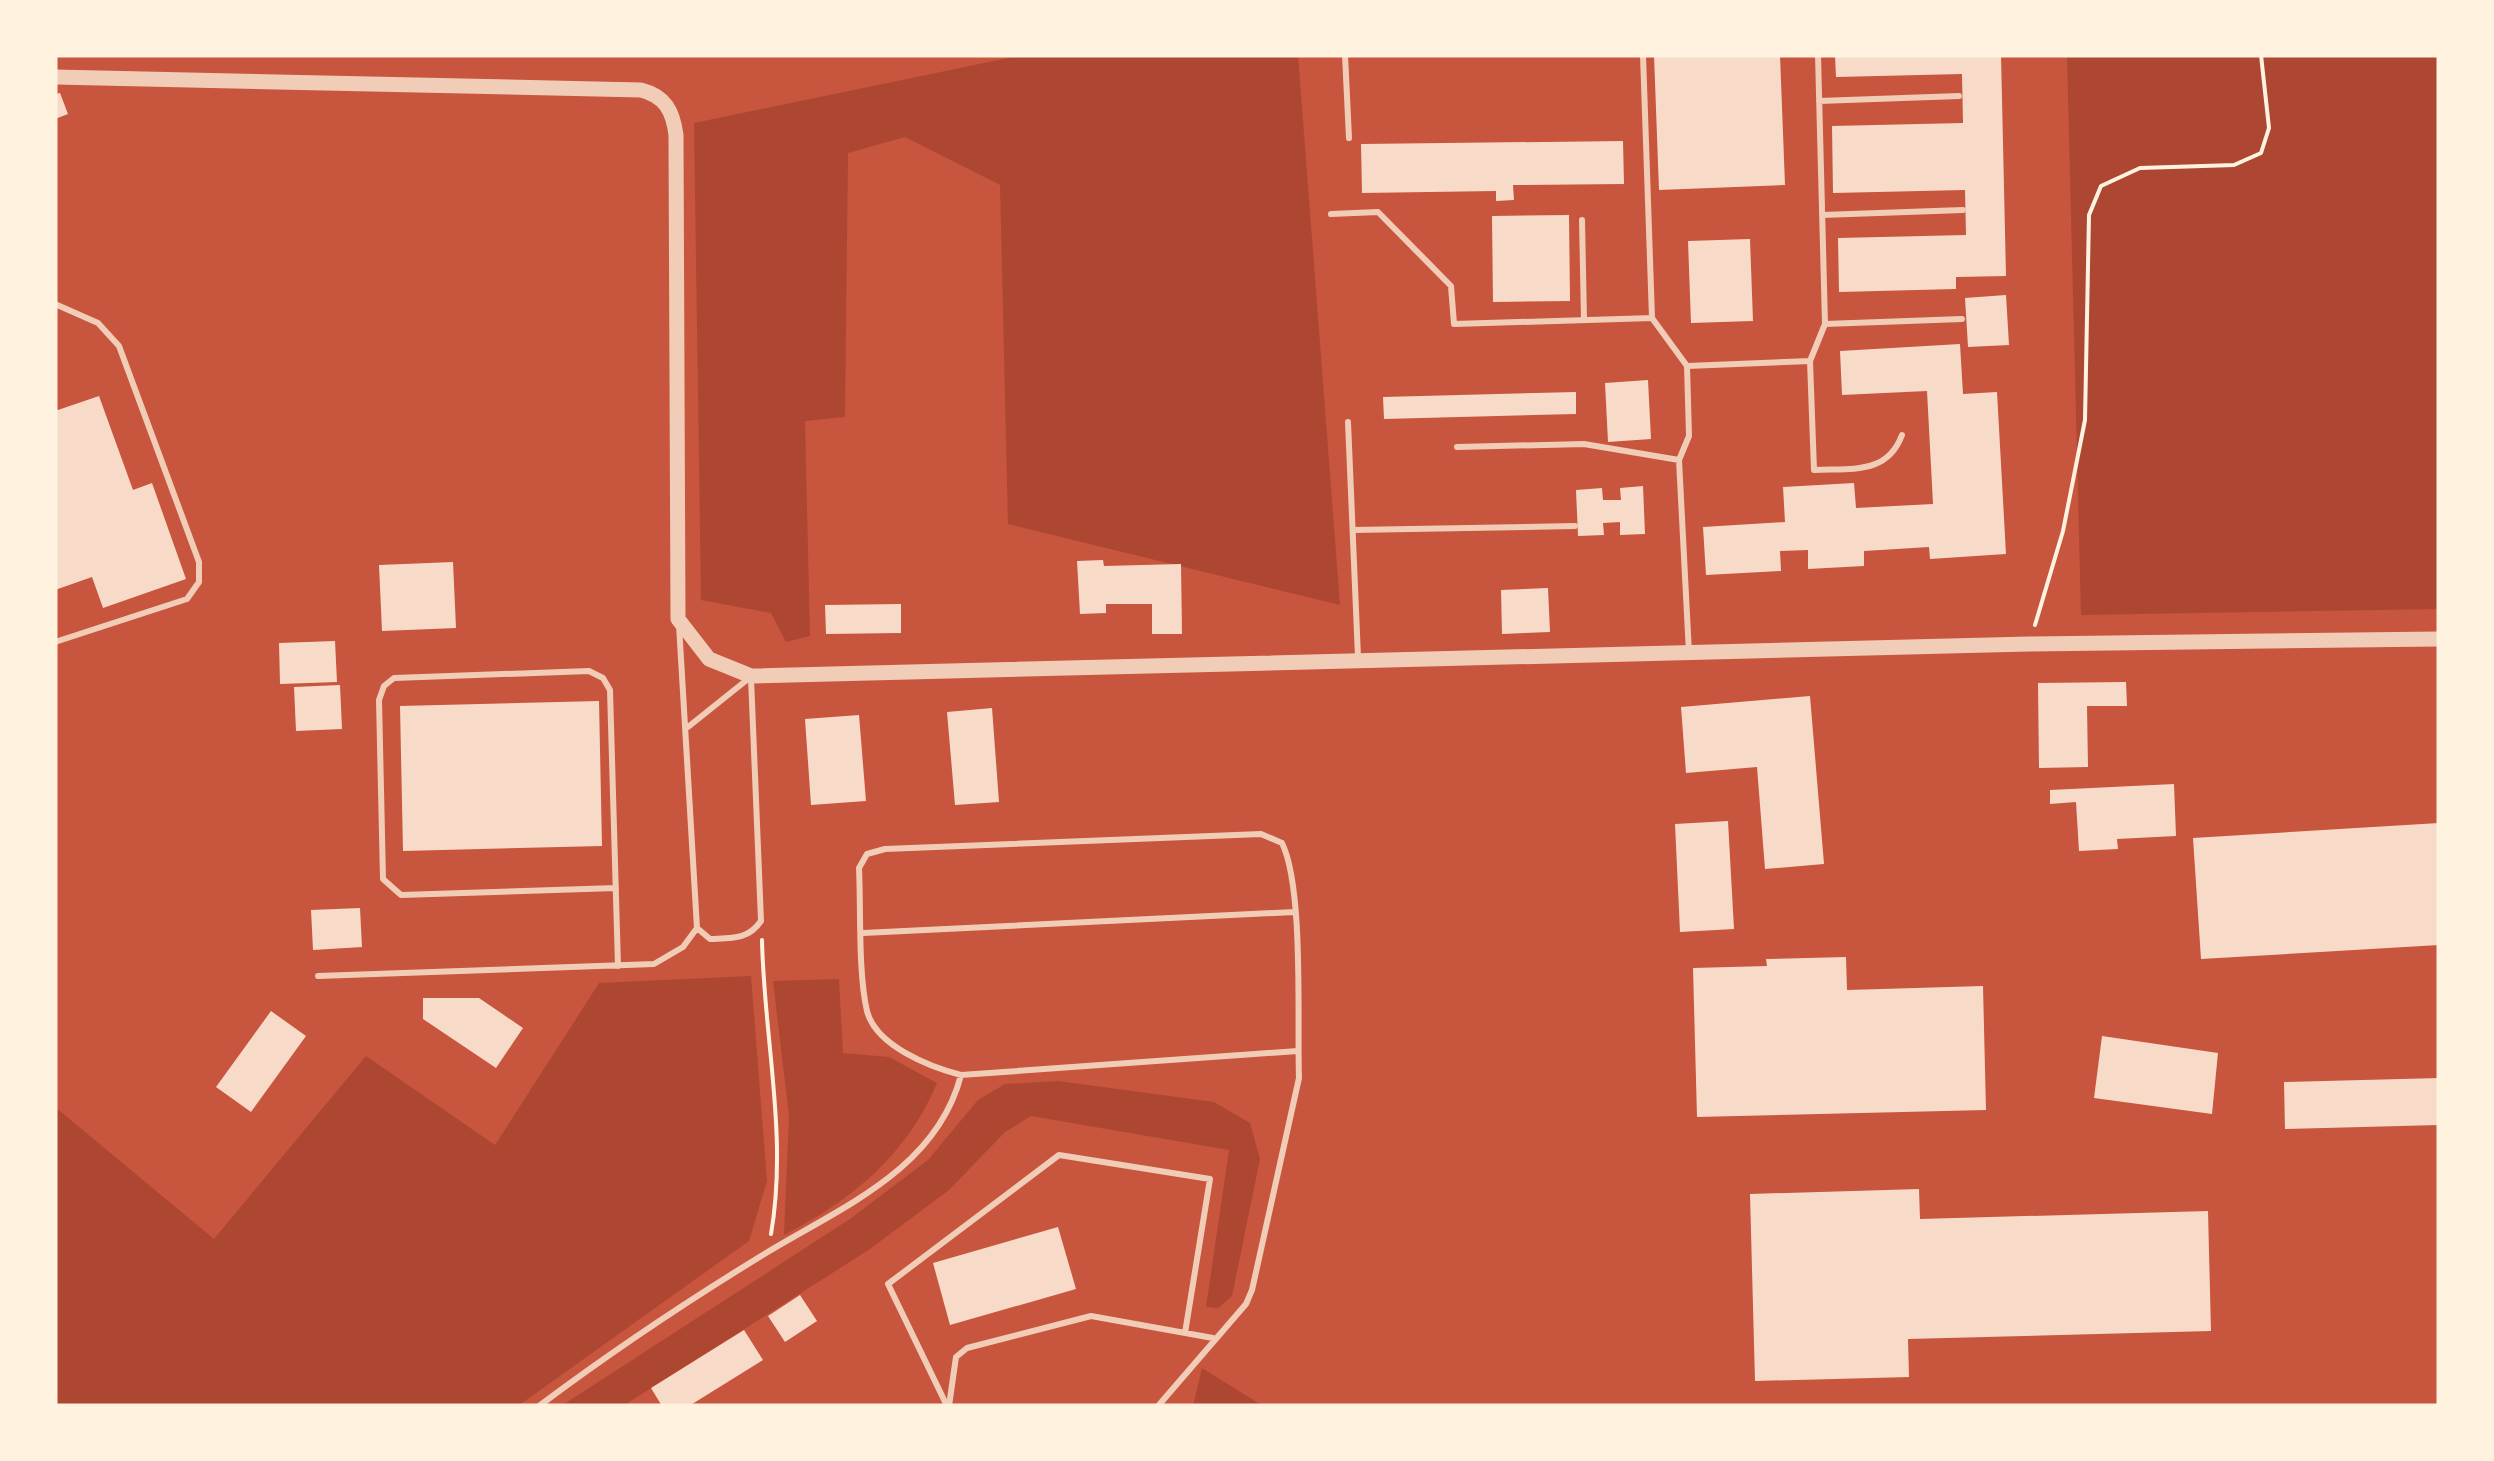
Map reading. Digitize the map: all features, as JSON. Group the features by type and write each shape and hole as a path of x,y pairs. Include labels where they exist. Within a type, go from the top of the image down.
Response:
{"street":[{"path":"55,77 641,90 663,100 671,110 676,135 678,618 709,659 751,676 2029,644 2439,639"}],"lane":[{"path":"1345,55 1349,138"},
{"path":"1643,55 1652,318 1687,366 1689,436 1680,460 1689,654"},
{"path":"1818,55 1824,324 1810,361 1814,470 1874,468 1894,455 1902,435"},
{"path":"1819,101 1959,96"},
{"path":"1822,215 1963,210"},
{"path":"1331,214 1378,212 1451,286 1454,324 1652,318"},
{"path":"1582,220 1584,320"},
{"path":"55,304 98,323 119,346 199,562 199,582 187,599 55,642"},
{"path":"1824,324 1962,320"},
{"path":"1687,366 1810,361"},
{"path":"1348,422 1358,663"},
{"path":"1457,447 1584,444 1680,460"},
{"path":"1353,530 1575,526"},
{"path":"318,976 654,964 682,947 697,928 678,618"},
{"path":"616,888 401,895 391,889 383,879 378,700 384,686 394,678 550,672 589,671 602,678 610,690 616,888 618,966"},
{"path":"686,728 751,676"},
{"path":"697,928 710,939 739,938 753,932 761,920 751,676"},
{"path":"1158,1406 1246,1304 1299,1078 1292,864 1282,843 1261,834 885,849 867,854 859,868 867,1013 886,1038 930,1067 961,1074 1298,1051"},
{"path":"862,933 1294,912"},
{"path":"539,1406 768,1252 836,1217 898,1168 952,1108 961,1074"},
{"path":"948,1406 888,1284 1059,1154 1210,1179 1185,1333"},
{"path":"948,1406 956,1357 967,1348 1091,1316 1213,1338"}],"path":[{"path":"2029,644 2063,531 2085,420 2089,214 2101,186 2140,168 2234,165 2261,153 2269,128 2262,55"},
{"path":"761,920 764,1010 779,1132 768,1252"}],"shaded area":[{"path":"1023,55 1298,55 1340,605 1008,524 1000,185 905,137 848,153 845,417 805,421 810,636 786,642 771,613 701,600 694,123"},
{"path":"2067,55 2439,55 2439,609 2081,615"},
{"path":"751,976 767,1181 749,1241 518,1406 55,1406 55,1107 214,1239 366,1056 495,1145 599,983"},
{"path":"839,979 843,1053 889,1057 937,1083 910,1132 875,1173 832,1207 784,1235 789,1116 773,981"},
{"path":"1058,1081 1214,1102 1250,1123 1260,1159 1232,1296 1218,1308 1206,1307 1229,1150 1031,1116 1005,1132 949,1190 870,1249 623,1406 561,1406 850,1219 928,1160 978,1100 1005,1084"},
{"path":"1202,1368 1263,1406 1193,1406"}],"building":[{"path":"1654,55 1780,55 1785,185 1659,190"},
{"path":"1835,55 2001,55 2006,276 1956,277 1956,289 1839,292 1838,238 1966,235 1965,190 1833,193 1832,126 1963,123 1962,74 1836,77"},
{"path":"60,93 68,114 55,119 55,94"},
{"path":"1623,141 1624,184 1513,185 1514,200 1496,201 1496,191 1362,193 1361,144"},
{"path":"1569,215 1570,301 1493,302 1492,216"},
{"path":"1750,239 1753,321 1691,323 1688,241"},
{"path":"2006,295 2009,345 1968,347 1965,298"},
{"path":"1960,344 1963,394 1997,392 2006,554 1930,559 1929,547 1864,551 1864,566 1808,569 1808,550 1780,551 1781,571 1706,575 1703,527 1785,522 1783,487 1854,483 1856,508 1933,504 1927,391 1842,395 1840,351"},
{"path":"1648,380 1651,439 1608,442 1605,383"},
{"path":"1576,392 1576,414 1384,419 1383,397"},
{"path":"99,396 133,490 152,483 186,579 103,608 92,577 55,590 55,411"},
{"path":"1643,486 1645,534 1620,535 1620,522 1603,523 1604,535 1578,536 1576,490 1602,488 1603,500 1621,500 1620,488"},
{"path":"1103,560 1104,566 1181,564 1182,634 1152,634 1152,604 1106,604 1106,613 1080,614 1077,561"},
{"path":"453,562 456,628 382,631 379,565"},
{"path":"1548,588 1550,632 1502,634 1501,590"},
{"path":"901,604 901,633 826,634 825,605"},
{"path":"335,641 337,682 280,684 279,643"},
{"path":"2126,682 2127,706 2087,706 2088,767 2039,768 2038,683"},
{"path":"340,685 342,729 296,731 294,687"},
{"path":"1810,696 1824,864 1765,869 1757,767 1686,773 1681,707"},
{"path":"599,701 602,846 403,851 400,706"},
{"path":"992,708 999,802 955,805 947,712"},
{"path":"859,715 866,801 811,805 805,719"},
{"path":"2174,784 2176,836 2117,839 2118,849 2079,851 2076,802 2050,804 2050,790"},
{"path":"1728,821 1734,929 1680,932 1675,824"},
{"path":"2439,823 2439,945 2201,959 2193,838"},
{"path":"360,908 362,947 313,950 311,910"},
{"path":"1846,957 1847,990 1983,986 1986,1110 1697,1117 1693,968 1767,966 1766,959"},
{"path":"423,998 479,998 523,1028 496,1068 423,1019"},
{"path":"271,1011 306,1036 251,1112 216,1087"},
{"path":"2102,1036 2218,1053 2212,1114 2094,1098"},
{"path":"2439,1078 2439,1125 2285,1129 2284,1082"},
{"path":"1919,1189 1920,1219 2208,1211 2211,1331 1908,1339 1909,1377 1755,1381 1750,1194"},
{"path":"1058,1227 1076,1289 950,1325 933,1263"},
{"path":"800,1295 817,1321 785,1342 768,1316"},
{"path":"744,1330 763,1360 689,1406 662,1406 651,1388"}]}
